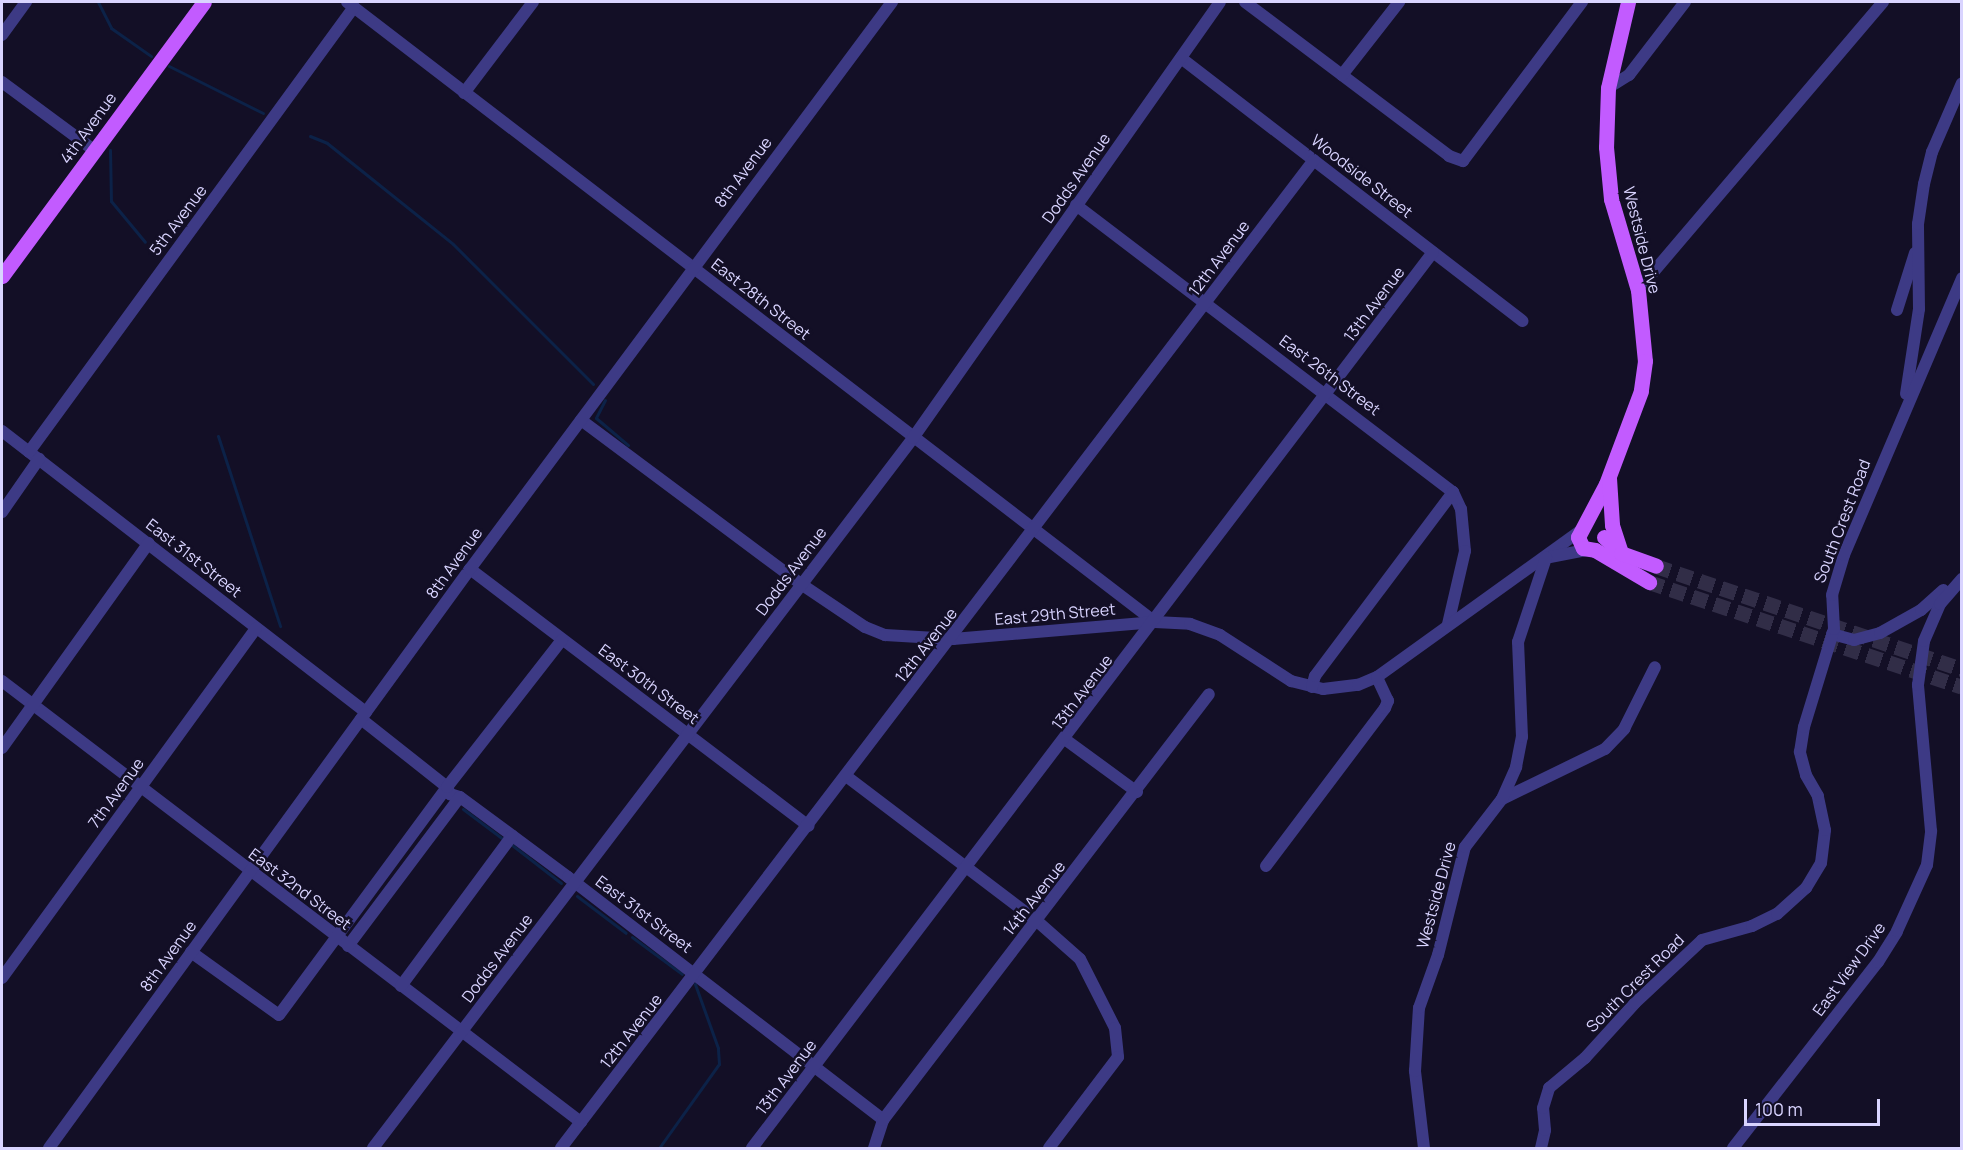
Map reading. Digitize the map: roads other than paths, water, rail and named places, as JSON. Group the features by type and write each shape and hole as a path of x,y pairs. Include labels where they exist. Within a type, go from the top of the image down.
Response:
{"main road":[{"name":"4th Avenue","path":"2,276 7,258 94,150 204,2"},
{"name":"Westside Drive","path":"1580,530 1607,479 1641,391 1644,371 1638,290 1611,199 1606,147 1608,88 1628,2"},
{"name":"Westside Drive","path":"1603,533 1607,479"},
{"path":"1607,479 1612,525 1621,553"},
{"path":"1649,582 1578,541 1580,530 1593,524 1621,553 1656,566"},
{"path":"1591,550 1603,533"}],"street":[{"path":"2,35 26,2"},
{"path":"464,93 533,2"},
{"name":"8th Avenue","path":"49,1149 470,569 692,267 892,2"},
{"name":"Dodds Avenue","path":"373,1149 913,438 1220,2"},
{"path":"1245,2 1449,156 1463,161 1582,2"},
{"path":"1342,75 1399,2"},
{"path":"1608,88 1629,75 1685,2"},
{"path":"1638,290 1883,2"},
{"name":"East 28th Street","path":"351,4 1155,622"},
{"name":"5th Avenue","path":"29,452 351,4"},
{"name":"Woodside Street","path":"1181,58 1522,321"},
{"path":"2,82 94,150"},
{"path":"1897,310 1918,244 1932,152 1962,83"},
{"name":"12th Avenue","path":"561,1149 953,639 1314,160"},
{"name":"East 26th Street","path":"1076,205 1327,393 1453,492"},
{"path":"1904,410 1919,309 1918,244"},
{"name":"13th Avenue","path":"752,1149 1066,740 1433,252"},
{"name":"South Crest Road","path":"1541,1149 1545,1130 1543,1108 1549,1088 1585,1058 1635,1003 1702,940 1752,926 1777,914 1806,888 1821,863 1825,830 1818,796 1806,775 1800,752 1804,726 1832,634 1832,595 1844,555 1962,278"},
{"name":"East 29th Street","path":"580,420 801,584 865,627 885,635 953,639 1155,622 1190,624 1220,635 1291,681 1312,687 1340,688 1377,676 1448,624 1546,558 1580,530"},
{"name":"East 31st Street","path":"2,431 256,628 447,787 450,794 460,797 575,882 816,1065 883,1120"},
{"path":"2,512 39,459"},
{"path":"1312,687 1315,676 1453,492 1461,509 1465,551 1448,624"},
{"path":"2,748 149,543"},
{"name":"East 29th Street","path":"1546,558 1591,550"},
{"name":"Westside Drive","path":"1424,1149 1415,1071 1419,1008 1441,946 1465,847 1502,799 1516,767 1522,737 1518,642 1546,558"},
{"name":"East 30th Street","path":"470,569 808,826"},
{"path":"1832,634 1854,640 1880,633 1921,610 1962,578"},
{"name":"East View Drive","path":"1733,1149 1878,962 1897,931 1927,865 1931,831 1918,686 1924,641 1940,604 1962,578"},
{"name":"7th Avenue","path":"2,978 256,628"},
{"path":"191,952 279,1015 447,787 562,640"},
{"path":"1502,799 1605,749 1624,729 1655,666"},
{"path":"1266,866 1385,708 1388,701 1377,676"},
{"name":"East 32nd Street","path":"2,681 580,1122"},
{"name":"14th Avenue","path":"883,1120 1137,792 1209,694"},
{"path":"1066,740 1137,792"},
{"path":"846,776 1037,921 1080,959 1114,1028 1118,1057 1049,1149"},
{"path":"348,946 460,797"},
{"path":"401,986 512,836"},
{"path":"874,1149 883,1120"}],"waterway":[{"path":"98,2 111,28 151,56"},
{"path":"169,66 263,113"},
{"path":"310,136 327,143 453,244 593,384"},
{"path":"110,150 111,201 145,242"},
{"path":"605,400 596,418 628,445"},
{"path":"218,436 280,626"},
{"path":"463,809 503,839"},
{"path":"512,845 561,883"},
{"path":"577,896 626,933"},
{"path":"632,937 682,974"},
{"path":"659,1148 719,1064 718,1048 695,984"}],"tunnel":[{"path":"1656,566 1962,669"},
{"path":"1649,582 1962,687"}]}
